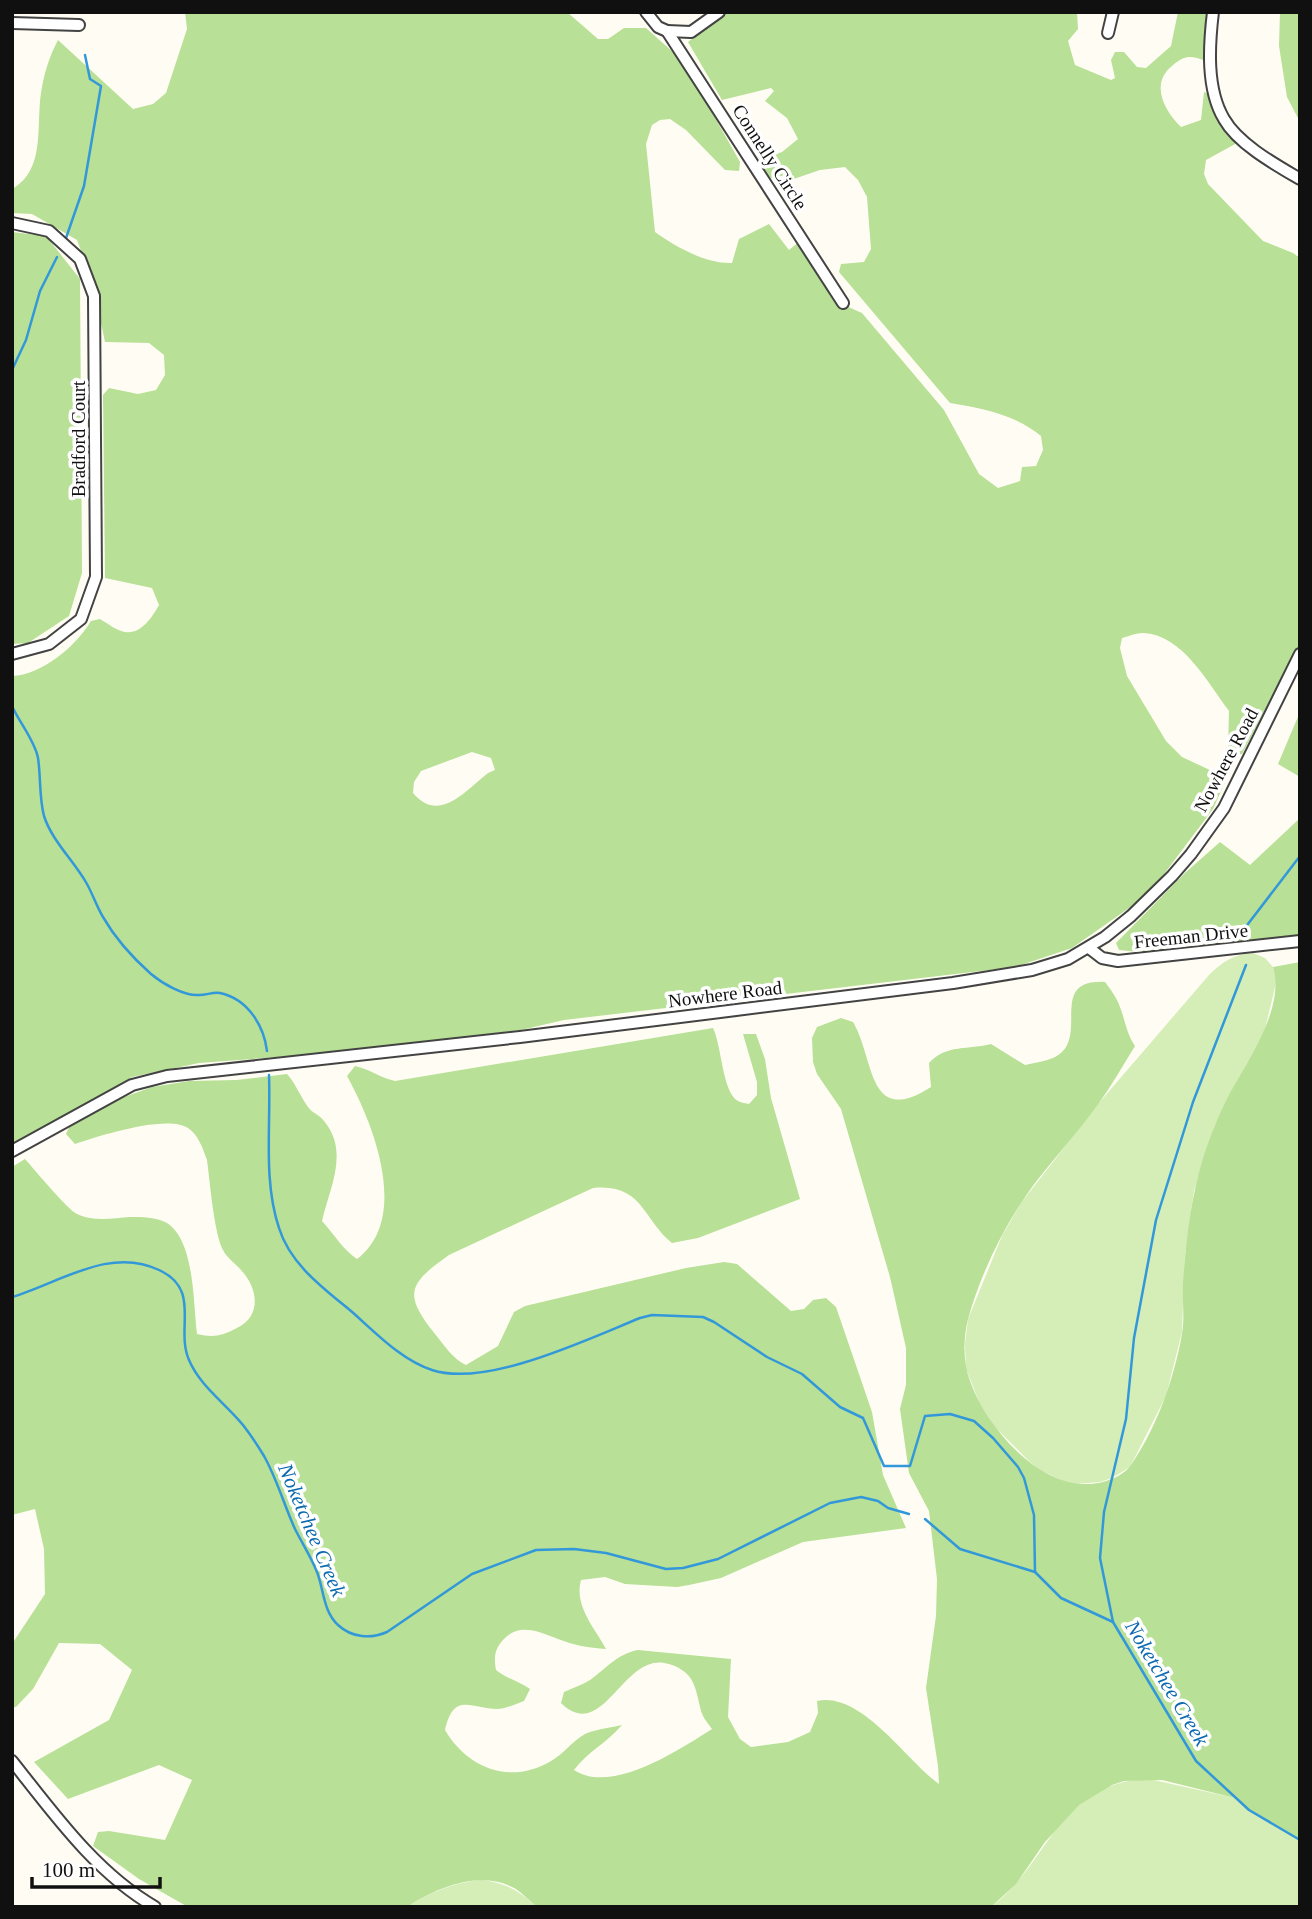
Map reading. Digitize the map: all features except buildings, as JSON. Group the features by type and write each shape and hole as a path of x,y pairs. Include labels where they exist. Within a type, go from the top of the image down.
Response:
{"street":[{"name":"Connelly Circle","path":"646,12 658,27 667,31 843,303"},
{"path":"667,31 691,32 719,12"},
{"path":"1108,33 1113,12"},
{"path":"1213,12 1211,75 1215,96 1224,119 1268,162 1300,179"},
{"path":"12,23 79,25"},
{"name":"Bradford Court","path":"12,223 49,231 80,259 94,296 96,577 81,619 49,644 12,654"},
{"name":"Nowhere Road","path":"12,1151 132,1085 167,1076 533,1036 953,982 1050,965 1089,948 1131,916 1172,876 1208,831 1238,780 1300,654"},
{"name":"Freeman Drive","path":"1089,948 1102,958 1118,961 1300,941"},
{"path":"12,1762 83,1847 130,1890 155,1907"}],"green space":[{"path":"185,12 567,12 598,39 608,39 624,28 646,28 683,61 740,162 739,171 725,170 686,130 670,119 660,120 652,125 646,144 655,232 692,254 722,263 732,263 739,239 769,224 789,250 800,241 837,302 862,313 944,410 979,474 998,488 1020,481 1022,467 1036,466 1043,450 1041,436 1010,418 950,403 839,272 841,264 864,262 871,249 867,197 858,180 845,167 820,170 782,183 762,174 761,160 782,152 798,139 787,118 765,101 774,91 771,88 722,100 688,42 726,12 1077,12 1078,29 1068,41 1075,65 1111,80 1115,78 1111,60 1115,52 1124,52 1137,67 1146,68 1171,46 1178,12 1211,12 1203,60 1187,57 1173,65 1162,80 1162,96 1164,104 1181,127 1201,120 1204,92 1209,94 1229,135 1237,143 1206,160 1204,174 1208,184 1263,241 1300,258 1300,643 1242,754 1233,755 1228,748 1229,711 1193,662 1170,642 1157,635 1140,633 1122,638 1120,648 1127,676 1166,741 1182,757 1227,778 1213,809 1149,894 1072,948 1015,967 564,1020 521,1030 343,1052 199,1063 132,1077 12,1148 12,676 35,670 57,658 77,640 91,621 100,619 125,632 136,631 146,624 159,605 152,588 105,578 103,395 109,388 138,394 156,390 165,375 164,355 149,343 105,342 92,280 77,240 32,214 12,213 12,189 23,181 35,159 42,86 49,59 58,40 133,109 153,104 166,93 187,29","holes":["472,752 491,758 495,770 452,801 432,805 423,802 413,793 414,782 421,771"]},
{"path":"1280,12 1300,12 1300,122 1287,97 1279,46"},
{"path":"12,232 46,236 80,279 82,573 69,616 28,643 12,644"},
{"path":"1300,712 1300,777 1278,764"},
{"path":"1300,818 1300,935 1168,955 1119,950 1116,943 1185,873 1220,842 1250,865"},
{"path":"1253,953 1265,958 1273,967 1277,979 1265,1029 1218,1119 1194,1191 1185,1254 1182,1332 1166,1396 1130,1467 1100,1482 1075,1484 1063,1481 1030,1462 994,1426 980,1404 966,1369 968,1319 1002,1236 1021,1203 1098,1104 1209,975 1229,959"},
{"path":"1300,962 1300,1840 1249,1810 1235,1798 1162,1780 1124,1781 1112,1785 1079,1805 1045,1842 1016,1884 991,1907 537,1907 516,1889 503,1883 474,1881 446,1887 407,1907 188,1907 139,1879 93,1846 98,1832 109,1831 165,1840 192,1780 159,1765 68,1799 34,1762 109,1720 132,1670 100,1644 59,1643 33,1689 16,1707 12,1707 12,1644 45,1594 44,1549 35,1509 12,1515 12,1167 25,1159 77,1214 103,1219 144,1217 167,1223 176,1232 188,1258 197,1334 217,1336 237,1328 251,1316 255,1301 247,1277 227,1256 220,1242 207,1160 192,1131 178,1124 165,1123 115,1132 75,1144 66,1134 71,1123 116,1100 152,1087 189,1081 236,1080 287,1074 308,1107 322,1119 332,1133 337,1158 322,1221 357,1259 373,1241 382,1220 384,1195 376,1144 347,1076 355,1066 395,1081 713,1028 729,1088 738,1101 749,1104 757,1095 757,1082 743,1034 756,1034 765,1059 771,1098 800,1199 698,1238 672,1243 632,1197 610,1188 593,1188 449,1255 418,1282 415,1299 418,1309 453,1355 466,1365 498,1346 514,1312 525,1306 686,1268 724,1262 737,1264 791,1311 804,1309 813,1300 826,1298 836,1307 872,1412 883,1475 906,1528 803,1542 721,1578 677,1587 625,1584 605,1577 581,1580 580,1599 606,1649 575,1645 529,1630 516,1631 500,1644 496,1651 496,1670 530,1689 524,1701 500,1709 459,1706 453,1710 445,1730 466,1755 478,1763 506,1772 521,1772 551,1761 585,1734 622,1725 574,1770 589,1776 625,1774 664,1758 712,1729 703,1716 689,1676 672,1665 653,1663 639,1670 590,1713 576,1713 561,1703 564,1692 590,1680 624,1655 638,1650 731,1659 728,1717 740,1739 751,1747 788,1742 810,1732 818,1713 817,1701 834,1701 850,1706 866,1717 939,1784 926,1688 936,1616 937,1579 929,1511 909,1473 900,1409 906,1385 906,1348 890,1277 841,1109 817,1074 813,1062 812,1038 817,1027 841,1018 853,1022 876,1084 884,1094 895,1099 910,1097 931,1087 929,1063 950,1050 991,1044 1025,1065 1054,1057 1062,1052 1068,1043 1073,997 1078,989 1088,983 1105,982 1114,994 1135,1046 1099,1103 1035,1183 1004,1231 973,1301 965,1342 970,1381 978,1400 1004,1438 1040,1469 1060,1479 1081,1484 1103,1482 1122,1474 1131,1465 1149,1435 1163,1402 1182,1334 1188,1234 1204,1155 1224,1104 1254,1052 1269,1017 1276,983 1273,967"},
{"path":"1149,1779 1235,1798 1249,1810 1300,1840 1300,1907 991,1907 1011,1889 1074,1809 1094,1794 1118,1784"},
{"path":"482,1880 512,1889 537,1907 407,1907 443,1889"}],"waterway":[{"path":"66,238 84,186 101,86 90,79 85,55"},
{"path":"12,370 26,340 40,291 57,257"},
{"path":"12,706 36,752 42,809 48,825 87,884 113,933 144,968 168,985 187,994 220,993 239,1001 258,1023 267,1051"},
{"path":"1238,937 1300,856"},
{"path":"1113,1622 1100,1558 1104,1512 1126,1419 1134,1338 1156,1220 1193,1102 1246,965"},
{"path":"269,1075 269,1172 274,1210 284,1241 299,1264 319,1284 410,1360 432,1370 454,1374 480,1372 537,1359 652,1315 703,1317 767,1357 802,1374 840,1407 863,1418 884,1466 910,1466 925,1416 950,1414 974,1421 993,1438 1024,1478 1034,1515 1035,1572"},
{"name":"Noketchee Creek","path":"12,1297 103,1264 141,1264 172,1278 184,1299 185,1348 189,1360 206,1386 243,1425 264,1456 295,1529 317,1572 329,1613 338,1625 355,1635 375,1636 387,1632 472,1574 536,1550 574,1549 606,1553 666,1569 683,1568 718,1559 830,1503 861,1497 909,1514"},
{"name":"Noketchee Creek","path":"925,1519 960,1549 1035,1572 1061,1598 1113,1622 1196,1761 1249,1810 1300,1840"}]}
